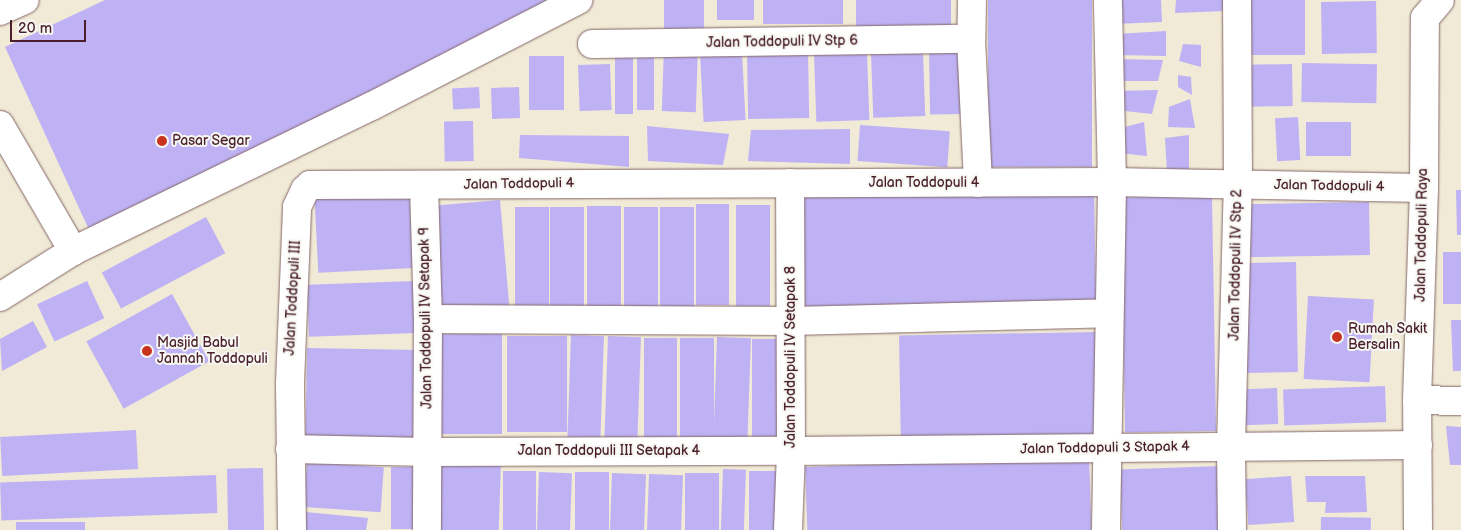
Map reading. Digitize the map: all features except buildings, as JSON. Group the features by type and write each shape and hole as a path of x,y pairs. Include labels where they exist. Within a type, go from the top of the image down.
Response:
{"street":[{"path":"0,11 25,0"},
{"path":"0,297 73,251 363,110 578,0"},
{"path":"972,0 971,39 978,183"},
{"path":"1106,530 1112,182 1108,0"},
{"name":"Jalan Toddopuli IV Stp 2","path":"1232,530 1231,446 1238,184 1237,0"},
{"name":"Jalan Toddopuli Raya","path":"1418,530 1418,400 1430,6"},
{"name":"Jalan Toddopuli IV Stp 6","path":"592,44 971,39"},
{"path":"0,125 73,251"},
{"name":"Jalan Toddopuli 4","path":"424,185 1112,182 1424,188"},
{"name":"Jalan Toddopuli IV Setapak 8","path":"788,530 791,451 790,183"},
{"name":"Jalan Toddopuli III","path":"292,530 290,383 297,207 304,190 310,185 424,185"},
{"name":"Jalan Toddopuli IV Setapak 9","path":"424,185 428,319 427,530"},
{"path":"428,319 791,321 1109,313"},
{"path":"1418,400 1461,401"},
{"name":"Jalan Toddopuli 3 Stapak 4","path":"791,451 1418,445"},
{"name":"Jalan Toddopuli III Setapak 4","path":"290,448 428,452 791,451"}],"place":[{"name":"Pasar Segar","path":"162,141"},
{"name":"Rumah Sakit Bersalin","path":"1337,337"},
{"name":"Masjid Babul Jannah Toddopuli","path":"147,351"}]}
